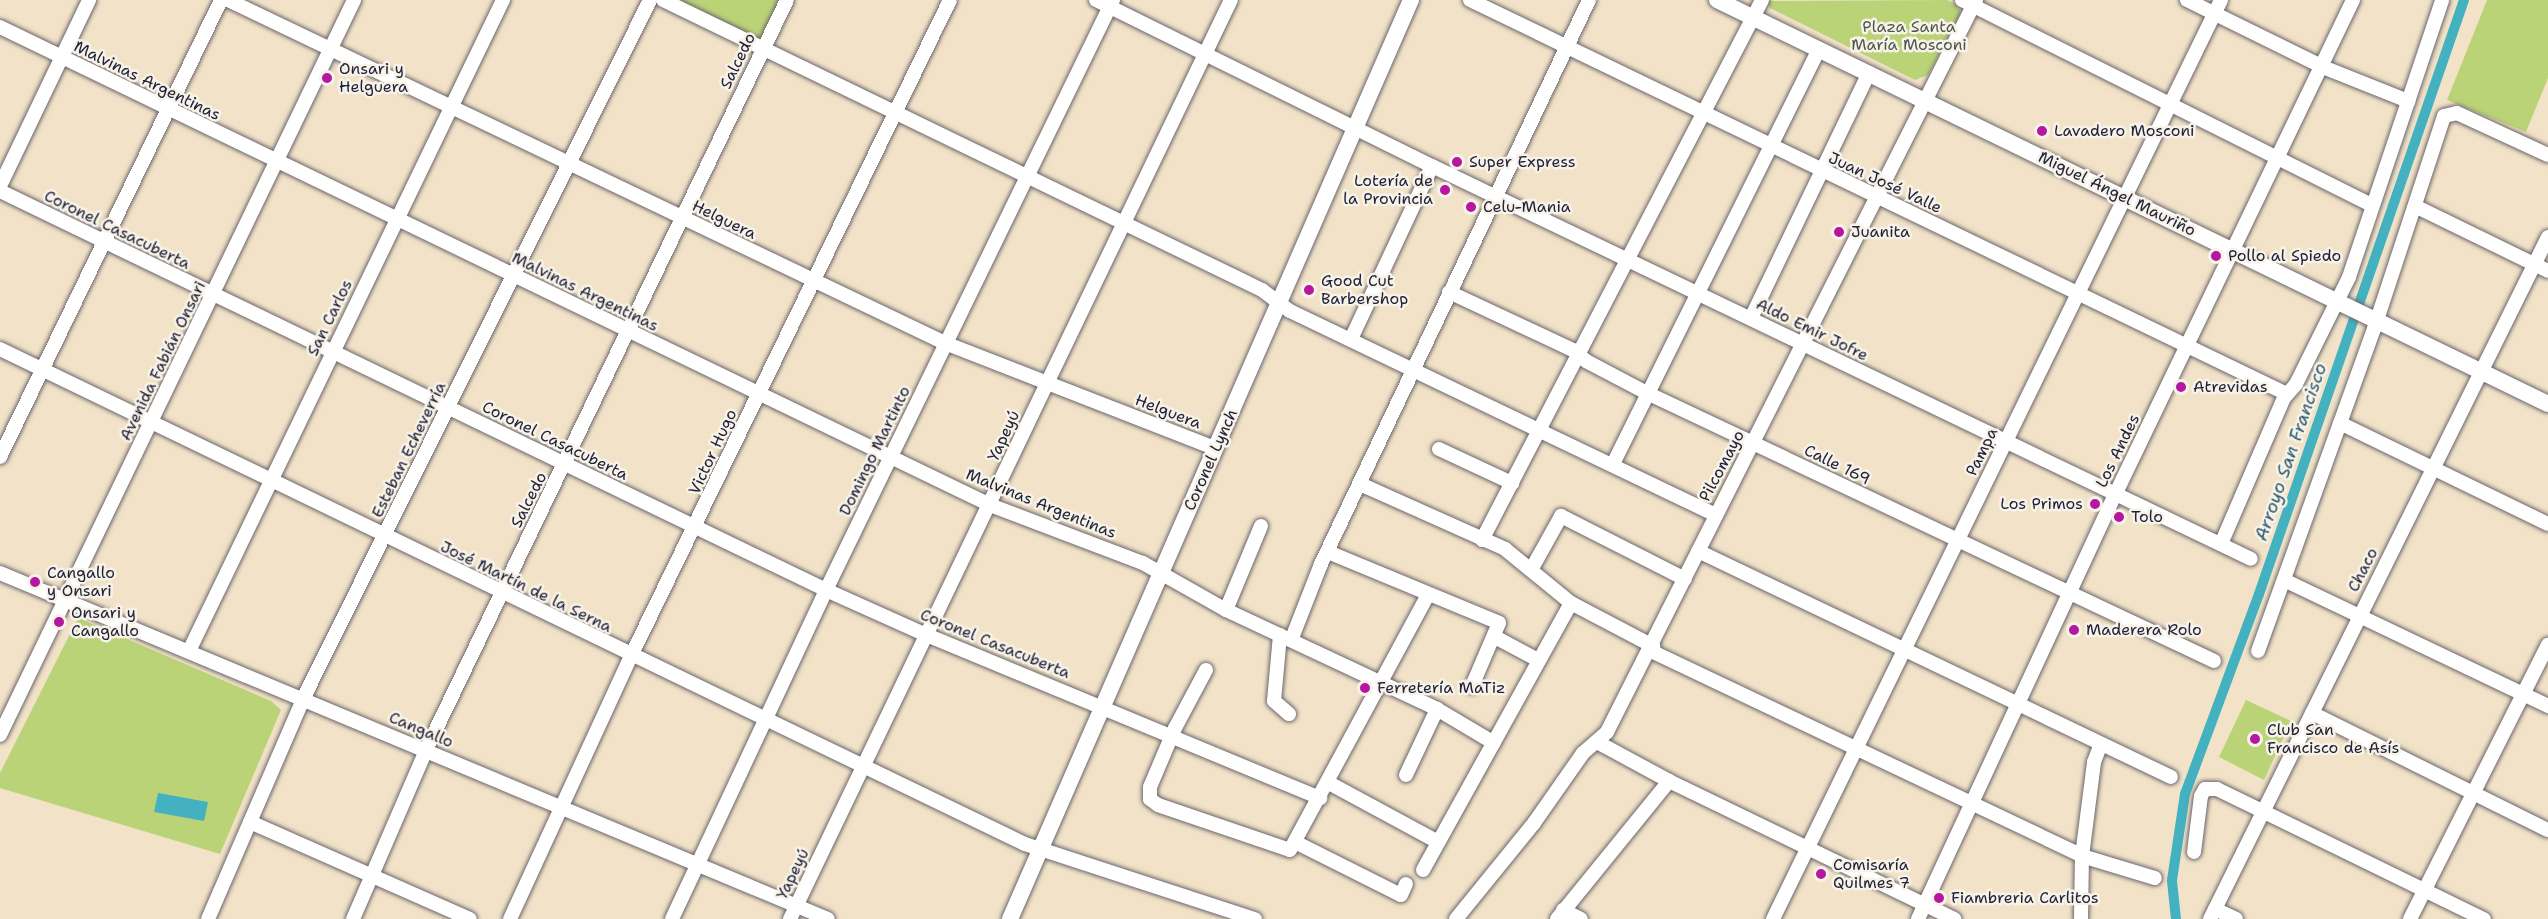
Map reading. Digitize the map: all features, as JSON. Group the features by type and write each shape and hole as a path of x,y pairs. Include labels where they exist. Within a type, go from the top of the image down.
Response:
{"main road":[{"name":"Coronel Lynch","path":"1010,919 1215,448 1358,128 1411,0"},
{"name":"Miguel Ángel Mauriño","path":"1717,0 1757,9 1819,49 1927,97"},
{"name":"Miguel Ángel Mauriño","path":"1740,0 1927,97 2483,366 2548,404"},
{"name":"Miguel Ángel Mauriño","path":"2483,366 2548,392"}],"street":[{"path":"0,186 89,0"},
{"path":"0,457 221,0"},
{"name":"Helguera","path":"228,0 812,282 945,343 1215,448"},
{"name":"Avenida Fabián Onsari","path":"0,735 278,162 354,0"},
{"name":"San Carlos","path":"189,651 396,219 504,0"},
{"name":"Esteban Echeverría","path":"208,919 303,699 570,166 650,0"},
{"path":"663,0 762,50 1262,290 1281,304 1351,339 1715,514"},
{"name":"Salcedo","path":"352,919 426,750 787,0"},
{"name":"Victor Hugo","path":"510,919 559,808 631,656 696,527 812,282 950,0"},
{"name":"Aldo Emir Jofre","path":"1096,0 1111,3 1205,54 1432,166 2005,443 2251,558"},
{"name":"Yapeyú","path":"790,919 863,768 924,634 990,505 1231,0"},
{"name":"Juan José Valle","path":"1470,0 1703,112 1821,172 2287,394"},
{"path":"1289,714 1274,701 1286,636 1328,552 1494,194 1588,0"},
{"path":"2187,0 2323,67 2408,101"},
{"name":"Pampa","path":"1773,919 2221,0"},
{"name":"Los Andes","path":"1918,919 2115,495 2323,67 2353,0"},
{"path":"2220,544 2287,394 2306,365 2340,297 2442,0"},
{"path":"1970,2 2170,106 2372,205"},
{"name":"Pilcomayo","path":"1456,919 1534,823 1583,753 1607,732 1652,649 1715,514 1878,198 1970,2"},
{"name":"Domingo Martinto","path":"672,919 826,590 1111,3"},
{"path":"1482,540 1630,260 1757,9"},
{"name":"Malvinas Argentinas","path":"0,27 990,505 1161,573 1226,610 1286,636 1437,709 1494,743"},
{"path":"1613,464 1819,49"},
{"path":"1750,318 1869,73"},
{"path":"2258,651 2340,423 2442,121 2448,114 2457,113 2548,155"},
{"path":"1351,339 1432,166"},
{"name":"Coronel Casacuberta","path":"0,191 826,590 924,634 1102,705 1320,798"},
{"path":"2415,206 2548,271"},
{"name":"Chaco","path":"2212,914 2548,237"},
{"name":"Calle 169","path":"1449,292 1580,356 1647,393 1956,542 2214,661"},
{"name":"José Martín de la Serna","path":"0,349 269,482 501,592 764,721 1040,849 1255,919"},
{"path":"2340,423 2433,466 2548,524"},
{"path":"1439,449 1512,483"},
{"path":"1360,484 1505,549 1571,603 1652,649 2082,856 2155,878"},
{"path":"1531,570 1561,516 1685,579"},
{"path":"1226,610 1261,526"},
{"path":"1698,551 1905,652 2171,777"},
{"path":"1328,552 1428,595 1447,598 1499,623 1495,637 1472,686"},
{"name":"Cangallo","path":"0,573 828,919"},
{"path":"2284,580 2548,706"},
{"path":"1294,846 1428,595"},
{"path":"1423,870 1571,603"},
{"path":"1495,637 1538,660"},
{"path":"2410,919 2548,645"},
{"path":"1206,670 1150,787 1150,799 1158,805 1294,846 1401,895 1406,884"},
{"path":"1406,776 1437,709"},
{"path":"2312,713 2548,830"},
{"path":"1597,742 1669,781 1954,919"},
{"path":"2081,919 2082,856 2094,762 2101,744"},
{"path":"1581,919 1560,915 1669,781"},
{"path":"1329,783 1438,842"},
{"path":"2194,852 2205,789 2217,789 2484,919"},
{"path":"250,822 470,919"},
{"path":"2212,914 2236,919"}],"green space":[{"path":"663,0 787,0 762,50"},
{"name":"Plaza Santa María Mosconi","path":"1947,0 1957,5 1961,13 1928,75 1915,80 1770,8 1767,1"},
{"path":"2487,0 2548,0 2548,78 2526,132 2447,100"},
{"path":"78,618 271,701 281,710 220,854 0,788 0,773"},
{"name":"Club San Francisco de Asís","path":"2246,700 2291,721 2264,780 2219,757"}],"water":[{"path":"158,793 208,802 204,821 154,812"}],"waterway":[{"name":"Arroyo San Francisco","path":"2176,919 2172,880 2185,794 2259,594 2464,0"}],"place":[{"name":"Onsari y Helguera","path":"327,78"},
{"name":"Lavadero Mosconi","path":"2042,131"},
{"name":"Super Express","path":"1457,162"},
{"name":"Lotería de la Provincia","path":"1445,190"},
{"name":"Celu-Mania","path":"1471,207"},
{"name":"Juanita","path":"1839,232"},
{"name":"Pollo al Spiedo","path":"2216,256"},
{"name":"Good Cut Barbershop","path":"1309,290"},
{"name":"Atrevidas","path":"2181,387"},
{"name":"Los Primos","path":"2095,504"},
{"name":"Tolo","path":"2119,517"},
{"name":"Cangallo y Onsari","path":"35,582"},
{"name":"Onsari y Cangallo","path":"59,622"},
{"name":"Maderera Rolo","path":"2074,630"},
{"name":"Ferretería MaTiz","path":"1365,688"},
{"name":"Club San Francisco de Asís","path":"2255,739"},
{"name":"Comisaría Quilmes 7","path":"1821,874"},
{"name":"Fiambreria Carlitos","path":"1939,898"}]}
